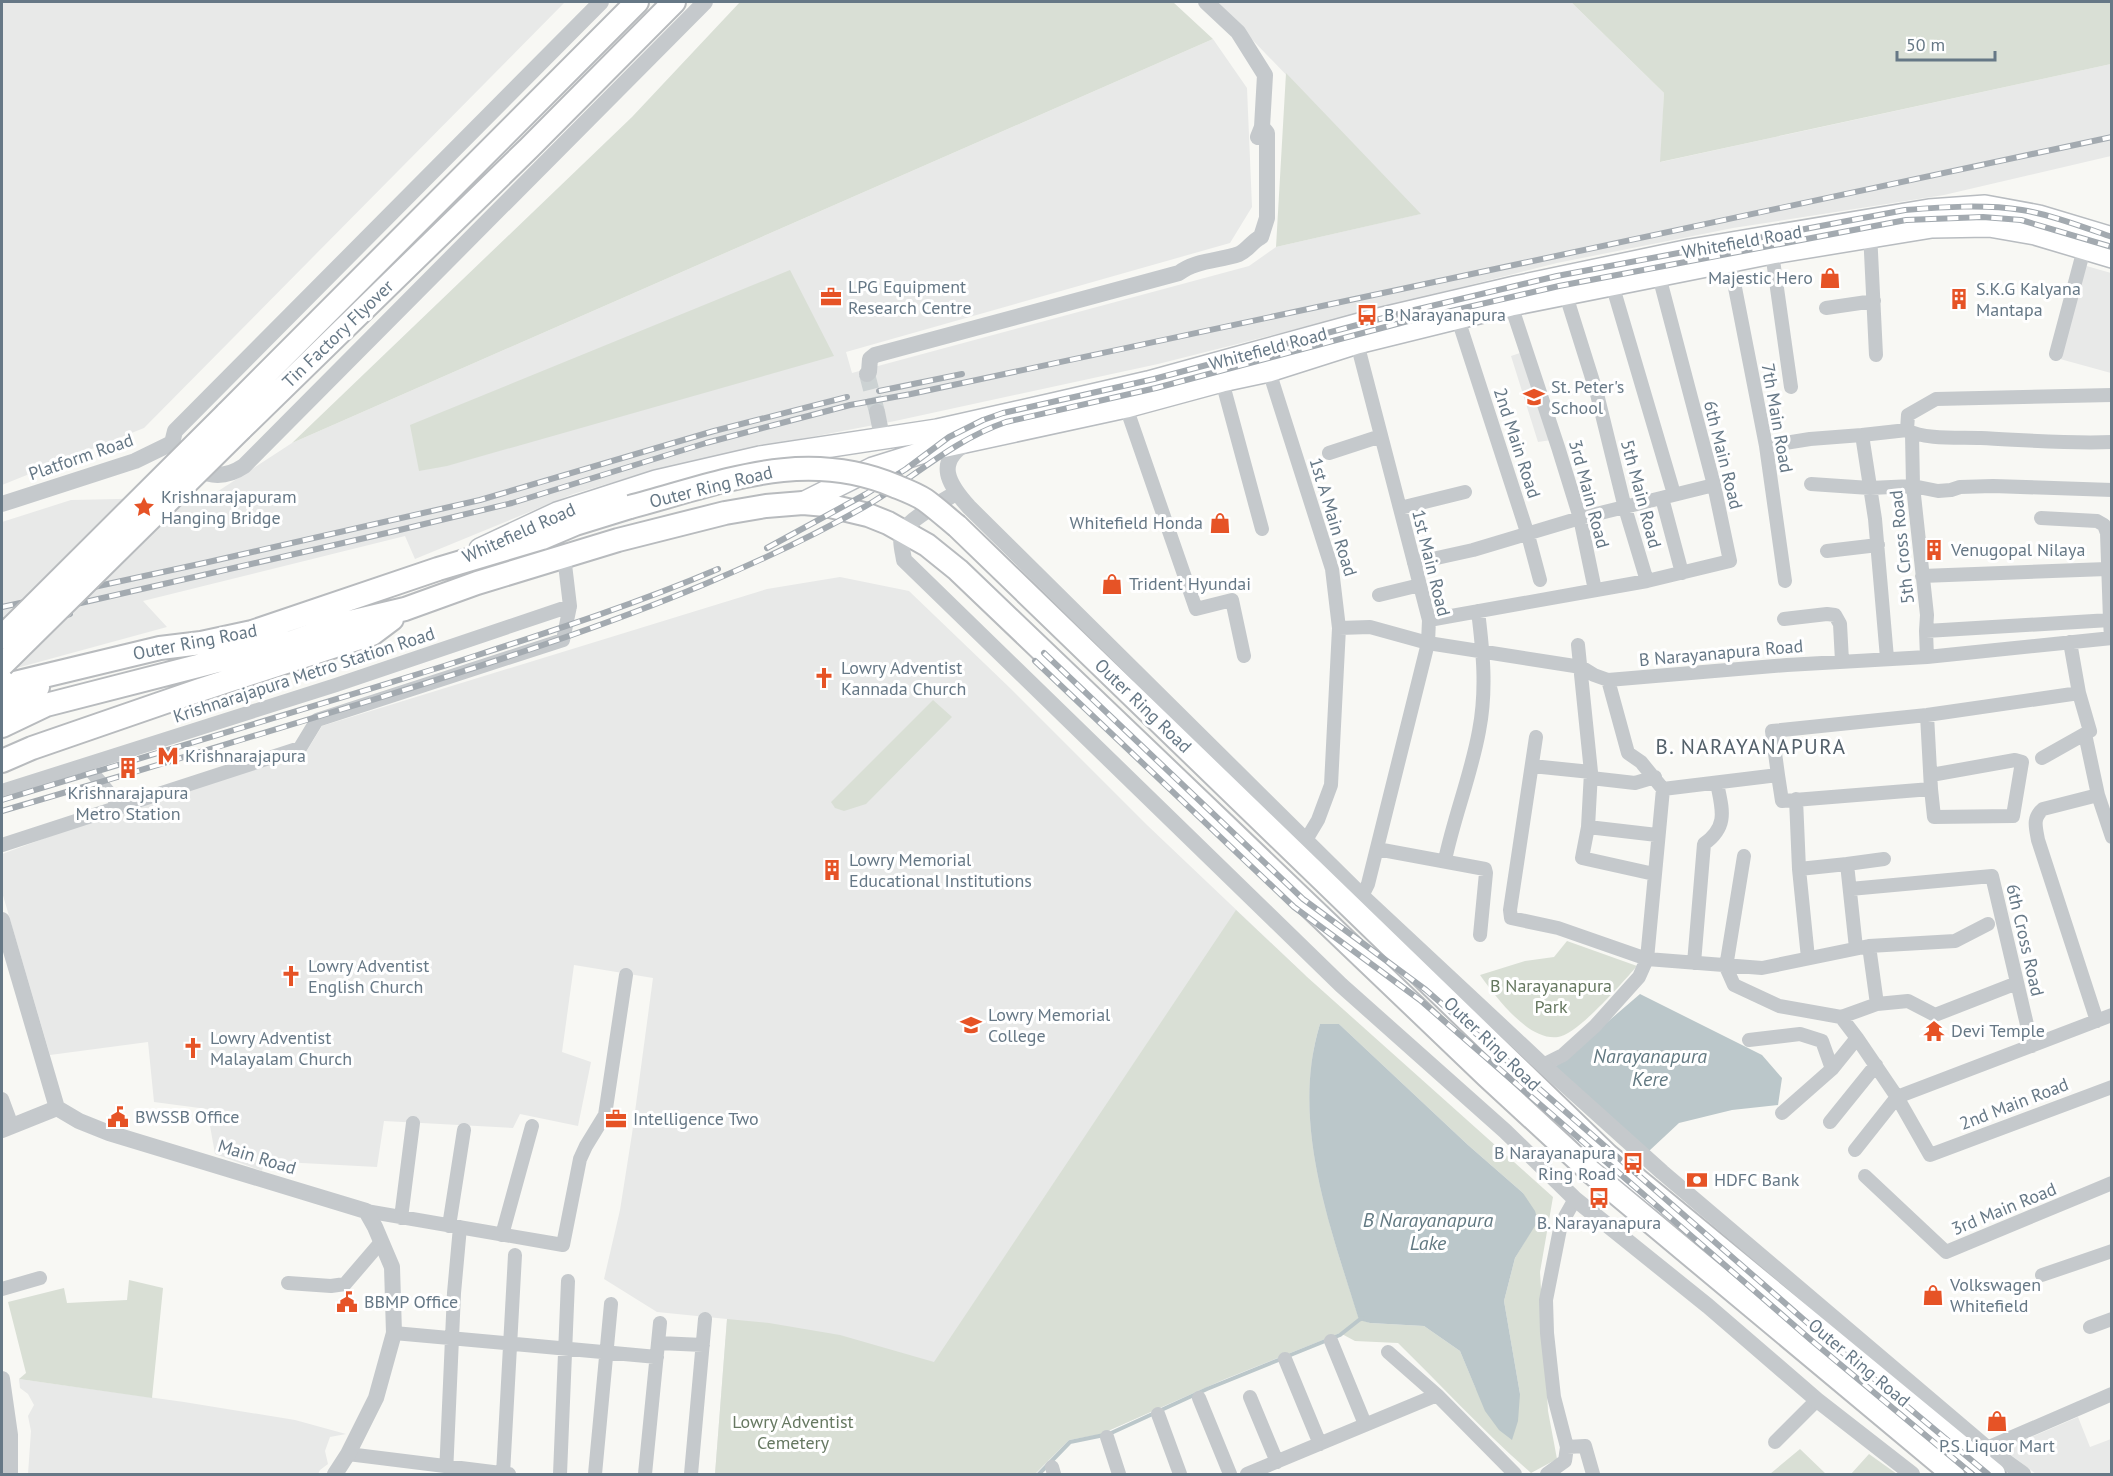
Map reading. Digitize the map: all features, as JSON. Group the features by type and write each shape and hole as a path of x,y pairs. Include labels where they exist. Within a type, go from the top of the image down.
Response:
{"highway":[{"name":"Tin Factory Flyover","path":"2,665 233,421 637,2"},
{"name":"Tin Factory Flyover","path":"2,637 529,148 674,2"},
{"name":"Outer Ring Road","path":"2,686 160,648 201,643 252,632 438,569 542,538 575,524 630,507 772,470 813,468 858,473 883,481 924,499 957,526 1607,1155 1994,1474"},
{"name":"Outer Ring Road","path":"2,726 46,705 142,679 247,655 350,622 405,609 477,583 564,556 724,513 803,503 826,505 868,515 927,545 958,570 1478,1068 1591,1172 1953,1474"},
{"name":"Outer Ring Road","path":"2,761 32,748 200,690 372,634 405,609"},
{"name":"Outer Ring Road","path":"2,705 41,685 92,674 112,660"}],"main road":[{"name":"Whitefield Road","path":"803,503 873,468 938,448 1126,407 1269,371 1357,343 1510,305 1563,285 1612,284 1730,262 1870,228 1929,210 1985,206 2038,216 2112,238"},
{"name":"Whitefield Road","path":"438,569 557,513 656,481 760,457 938,430 1068,401 1148,382 1370,321 1563,285 1690,250 1870,228 1989,226 2035,234 2112,257"}],"street":[{"path":"602,2 175,431 172,443 188,468 213,476 226,475 244,466 705,2"},
{"path":"1188,266 1178,264 870,352 865,356 865,372 867,374 869,372 870,358 875,355 1179,273 1188,266 1242,252 1254,241 1251,233 1257,217 1258,133 1262,127 1265,75 1238,32 1206,2"},
{"path":"1870,228 1876,355"},
{"path":"2056,354 2084,249"},
{"path":"1772,253 1791,387"},
{"name":"7th Main Road","path":"1730,262 1766,446 1785,581"},
{"name":"6th Main Road","path":"1429,620 1647,581 1730,561 1714,485 1659,276"},
{"name":"5th Main Road","path":"1612,284 1668,496 1682,573"},
{"name":"5th Main Road","path":"1563,285 1596,394 1625,508 1647,581"},
{"path":"1826,308 1874,301"},
{"name":"3rd Main Road","path":"1510,305 1580,518 1595,590"},
{"name":"2nd Main Road","path":"1458,319 1528,535 1540,580"},
{"name":"1st Main Road","path":"1357,343 1429,620 1428,643 1368,884 1362,896"},
{"name":"1st A Main Road","path":"1269,371 1332,569 1339,628 1331,785 1318,820 1306,840"},
{"path":"1222,381 1262,529"},
{"path":"1909,432 1908,415 1936,399 2112,395"},
{"path":"1126,407 1196,609 1232,600 1244,656"},
{"path":"877,412 882,437"},
{"path":"1766,446 1810,439 1909,432 2080,443 2112,442"},
{"name":"5th Cross Road","path":"1909,432 1927,615 1927,657"},
{"path":"1862,435 1878,545 1887,658"},
{"path":"1329,453 1381,436"},
{"path":"972,440 956,449 947,466 948,476 956,493 980,520 1362,896 1543,1065 1662,1172 1987,1448 2023,1474"},
{"name":"Platform Road","path":"2,504 135,461 172,443"},
{"path":"1811,484 1870,488 1913,486 1938,491 1960,487 1994,486 2112,490"},
{"path":"1414,563 1714,485"},
{"path":"1400,508 1465,492"},
{"path":"956,493 919,516 903,532 904,560 1341,985 1505,1131 1575,1199 1708,1306 1817,1400 1912,1474"},
{"path":"2041,518 2097,521 2104,525 2107,533 2111,638"},
{"path":"1827,551 1878,545"},
{"path":"2,845 300,748 317,720 562,640 570,606 564,556"},
{"path":"1922,576 2107,569"},
{"path":"1379,595 1420,585"},
{"name":"Krishnarajapura Metro Station Road","path":"2,791 336,685 570,606"},
{"path":"1444,860 1479,732 1484,657 1478,611"},
{"path":"1784,619 1835,615 1840,624 1842,661"},
{"path":"1926,631 2110,620"},
{"path":"1339,628 1370,627 1428,643 1581,667 1608,680 1628,753 1641,762 1659,783 1647,959 1639,977 1595,1026 1563,1054 1543,1065"},
{"name":"B Narayanapura Road","path":"1608,680 1842,661 1927,657 2111,638"},
{"path":"2042,758 2090,731 2079,693 2070,642"},
{"path":"1578,645 1591,775 1588,827 1582,858 1654,874"},
{"path":"1927,715 1931,782 1934,817 2013,816 2022,762 2015,760 1931,782 1782,801 1772,731 1927,715 2079,693"},
{"path":"2085,734 2098,795 2112,837"},
{"path":"1536,737 1510,910 1511,918 1558,928 1647,959 1762,968 1862,947 1955,941 1988,924"},
{"path":"86,765 121,807"},
{"path":"1532,766 1635,783 1717,783 1778,775"},
{"path":"1694,963 1704,844 1720,828 1722,820 1717,783"},
{"path":"2097,1021 2038,840 2035,820 2037,814 2043,809 2098,795"},
{"path":"1796,800 1799,869 1808,958"},
{"path":"1588,827 1657,835"},
{"path":"1377,849 1485,869 1480,935"},
{"path":"1744,856 1726,966 1734,985 1779,1006 1840,1017 1877,1004 1908,1001 1935,1015 2017,983"},
{"path":"1799,869 1884,859"},
{"path":"1847,864 1862,947 1877,1004"},
{"name":"6th Cross Road","path":"1850,889 1992,876 2032,1046"},
{"path":"2,920 57,1108 7,1128 2,1099"},
{"path":"366,1211 563,1245 580,1159 605,1115 626,975"},
{"path":"1855,1150 1897,1097 2112,1015"},
{"path":"1840,1017 1897,1097"},
{"path":"1749,1040 1800,1034 1822,1041 1832,1069"},
{"path":"1782,1113 1832,1069 1857,1038"},
{"path":"1830,1122 1876,1065"},
{"name":"2nd Main Road","path":"1897,1097 1930,1155 2112,1087"},
{"name":"Main Road","path":"57,1108 79,1121 109,1133 366,1211"},
{"path":"401,1218 413,1123"},
{"path":"502,1235 532,1126"},
{"path":"446,1471 453,1338 455,1227 464,1130"},
{"name":"3rd Main Road","path":"1865,1176 1946,1252 2112,1183"},
{"path":"1547,1474 1565,1461 1567,1447 1554,1396 1547,1334 1546,1300 1561,1224 1575,1199"},
{"path":"335,1474 348,1454 376,1398 394,1333 392,1267 366,1211"},
{"path":"288,1283 331,1286 345,1284 381,1242"},
{"path":"2042,1275 2112,1251"},
{"path":"503,1474 515,1255"},
{"path":"2,1289 40,1278"},
{"path":"560,1474 568,1281"},
{"path":"595,1474 610,1304"},
{"path":"692,1474 705,1319"},
{"path":"2090,1327 2112,1319"},
{"path":"645,1474 660,1323"},
{"path":"394,1333 606,1352 703,1345"},
{"path":"1330,1341 1365,1425"},
{"path":"1388,1352 1437,1395 1515,1474"},
{"path":"1286,1359 1320,1444"},
{"path":"2,1379 10,1435 10,1474"},
{"path":"1987,1448 2112,1394"},
{"path":"1247,1474 1437,1395"},
{"path":"1250,1397 1277,1462"},
{"path":"1199,1398 1230,1474"},
{"path":"1775,1442 1817,1400"},
{"path":"1158,1414 1180,1474"},
{"path":"1107,1437 1119,1474"},
{"path":"1567,1447 1585,1446 1593,1474"},
{"path":"348,1454 446,1471 509,1474"},
{"path":"391,1474 393,1460"}],"shaded area":[{"path":"2,2 565,2 144,428 2,485"},
{"path":"1216,2 1571,2 1664,93 1661,162 2111,64 2111,156 1944,195 1733,228 1557,263 1158,364 895,421 785,442 631,477 573,494 415,559 405,536 143,601 167,627 2,672 2,522 71,500 209,497 292,443 1213,39 1247,88 1252,207 1230,243 846,352 852,373 1249,266 1276,247 1420,214"},
{"path":"2083,265 2111,273 2111,373 2060,359"},
{"name":"St. Peter's School","path":"1529,350 1558,439 1538,442 1511,356"},
{"name":"Lowry Memorial College","path":"840,577 909,591 1147,825 1306,976 1340,1333 1225,1379 1101,1434 1069,1440 1035,1474 715,1474 727,1319 657,1312 604,1279 620,1210 653,978 574,965 562,1052 591,1062 578,1126 520,1114 513,1128 384,1121 377,1167 264,1161 262,1171 215,1154 207,1109 154,1102 148,1042 50,1055 2,892 2,854 127,808 306,752 322,726 767,589"},
{"path":"19,1379 295,1420 346,1434 330,1437 325,1451 328,1464 318,1474 28,1474 31,1431 28,1416 34,1405 28,1394 20,1388"},
{"path":"2078,1417 2090,1447 2111,1439 2111,1474 2036,1474 2003,1449"}],"green space":[{"path":"740,2 1173,2 1213,39 292,443 632,117"},
{"path":"1571,2 2111,2 2111,64 1660,162 1664,93"},
{"path":"1286,73 1421,214 1276,247"},
{"path":"790,270 834,356 447,466 419,471 410,425"},
{"path":"933,700 952,717 866,804 844,811 835,808 831,802"},
{"name":"Lowry Adventist Cemetery","path":"1236,910 1306,976 1553,1197 1540,1272 1548,1411 1557,1459 1531,1473 1398,1343 1355,1341 1340,1333 1225,1379 1101,1434 1069,1440 1035,1474 715,1474 727,1319 769,1323 840,1335 934,1362","holes":["1320,1024 1339,1024 1468,1145 1523,1193 1537,1221 1515,1258 1504,1301 1520,1394 1476,1389 1460,1351 1424,1326 1370,1323 1359,1319 1336,1247 1317,1173 1309,1098 1312,1061"]},
{"name":"B Narayanapura Park","path":"1567,941 1637,966 1588,1018 1566,1034 1558,1037 1547,1036 1535,1032 1514,1016 1480,975 1525,961 1554,957"},
{"path":"129,1280 163,1288 152,1398 19,1379 26,1373 8,1302 64,1288 67,1303 127,1300"},
{"path":"1800,1449 1826,1474 1770,1474"},
{"path":"1869,1454 1897,1474 1851,1474"}],"water":[{"name":"Narayanapura Kere","path":"1640,994 1762,1055 1782,1078 1778,1105 1732,1110 1679,1123 1649,1151 1555,1067"},
{"name":"B Narayanapura Lake","path":"1320,1024 1339,1024 1468,1145 1523,1193 1535,1211 1538,1221 1515,1258 1504,1301 1520,1394 1518,1421 1512,1440 1499,1430 1485,1411 1460,1351 1424,1326 1370,1323 1359,1320 1336,1248 1317,1174 1309,1098 1312,1061"}],"waterway":[{"path":"1288,1356 1340,1335 1363,1318"},
{"path":"1039,1474 1070,1442 1109,1434 1207,1389 1281,1359"}],"tunnel":[{"path":"867,374 877,412"}],"railway":[{"path":"2,621 512,503 706,443 850,405 911,394 2112,137"},
{"path":"767,548 866,494 906,469 949,437 1003,413 1154,379 1406,312 1557,276 1919,209 1978,207 2022,210 2056,218 2112,237"},
{"path":"2,811 423,684 545,644 665,600 748,566 831,525 871,503 969,438 1006,422 1156,388 1408,321 1559,286 1906,220 1983,217 2021,220 2112,247"},
{"path":"879,391 962,374"},
{"path":"2,607 480,500 714,431 847,397"},
{"path":"2,800 444,666 616,608 718,569"},
{"path":"2,633 70,614"},
{"path":"1044,653 1303,899 1426,990 1818,1332 1988,1474"},
{"path":"1035,661 1294,907 1420,1000 1811,1340 1972,1474"}],"place":[{"name":"Majestic Hero","path":"1830,278"},
{"name":"LPG Equipment Research Centre","path":"831,297"},
{"name":"S.K.G Kalyana Mantapa","path":"1959,299"},
{"name":"B Narayanapura","path":"1367,315"},
{"name":"St. Peter's School","path":"1534,397"},
{"name":"Krishnarajapuram Hanging Bridge","path":"144,507"},
{"name":"Whitefield Honda","path":"1220,523"},
{"name":"Venugopal Nilaya","path":"1934,550"},
{"name":"Trident Hyundai","path":"1112,584"},
{"name":"Lowry Adventist Kannada Church","path":"824,678"},
{"name":"Krishnarajapura","path":"168,756"},
{"name":"Krishnarajapura Metro Station","path":"128,768"},
{"name":"Lowry Memorial Educational Institutions","path":"832,870"},
{"name":"Lowry Adventist English Church","path":"291,976"},
{"name":"Lowry Memorial College","path":"971,1025"},
{"name":"Devi Temple","path":"1934,1031"},
{"name":"Lowry Adventist Malayalam Church","path":"193,1048"},
{"name":"BWSSB Office","path":"118,1117"},
{"name":"Intelligence Two","path":"616,1119"},
{"name":"B Narayanapura Ring Road","path":"1633,1163"},
{"name":"HDFC Bank","path":"1697,1180"},
{"name":"B. Narayanapura","path":"1599,1198"},
{"name":"Volkswagen Whitefield","path":"1933,1295"},
{"name":"BBMP Office","path":"347,1302"},
{"name":"P.S Liquor Mart","path":"1997,1421"}],"district":[{"name":"B. NARAYANAPURA","path":"1751,747"}]}
